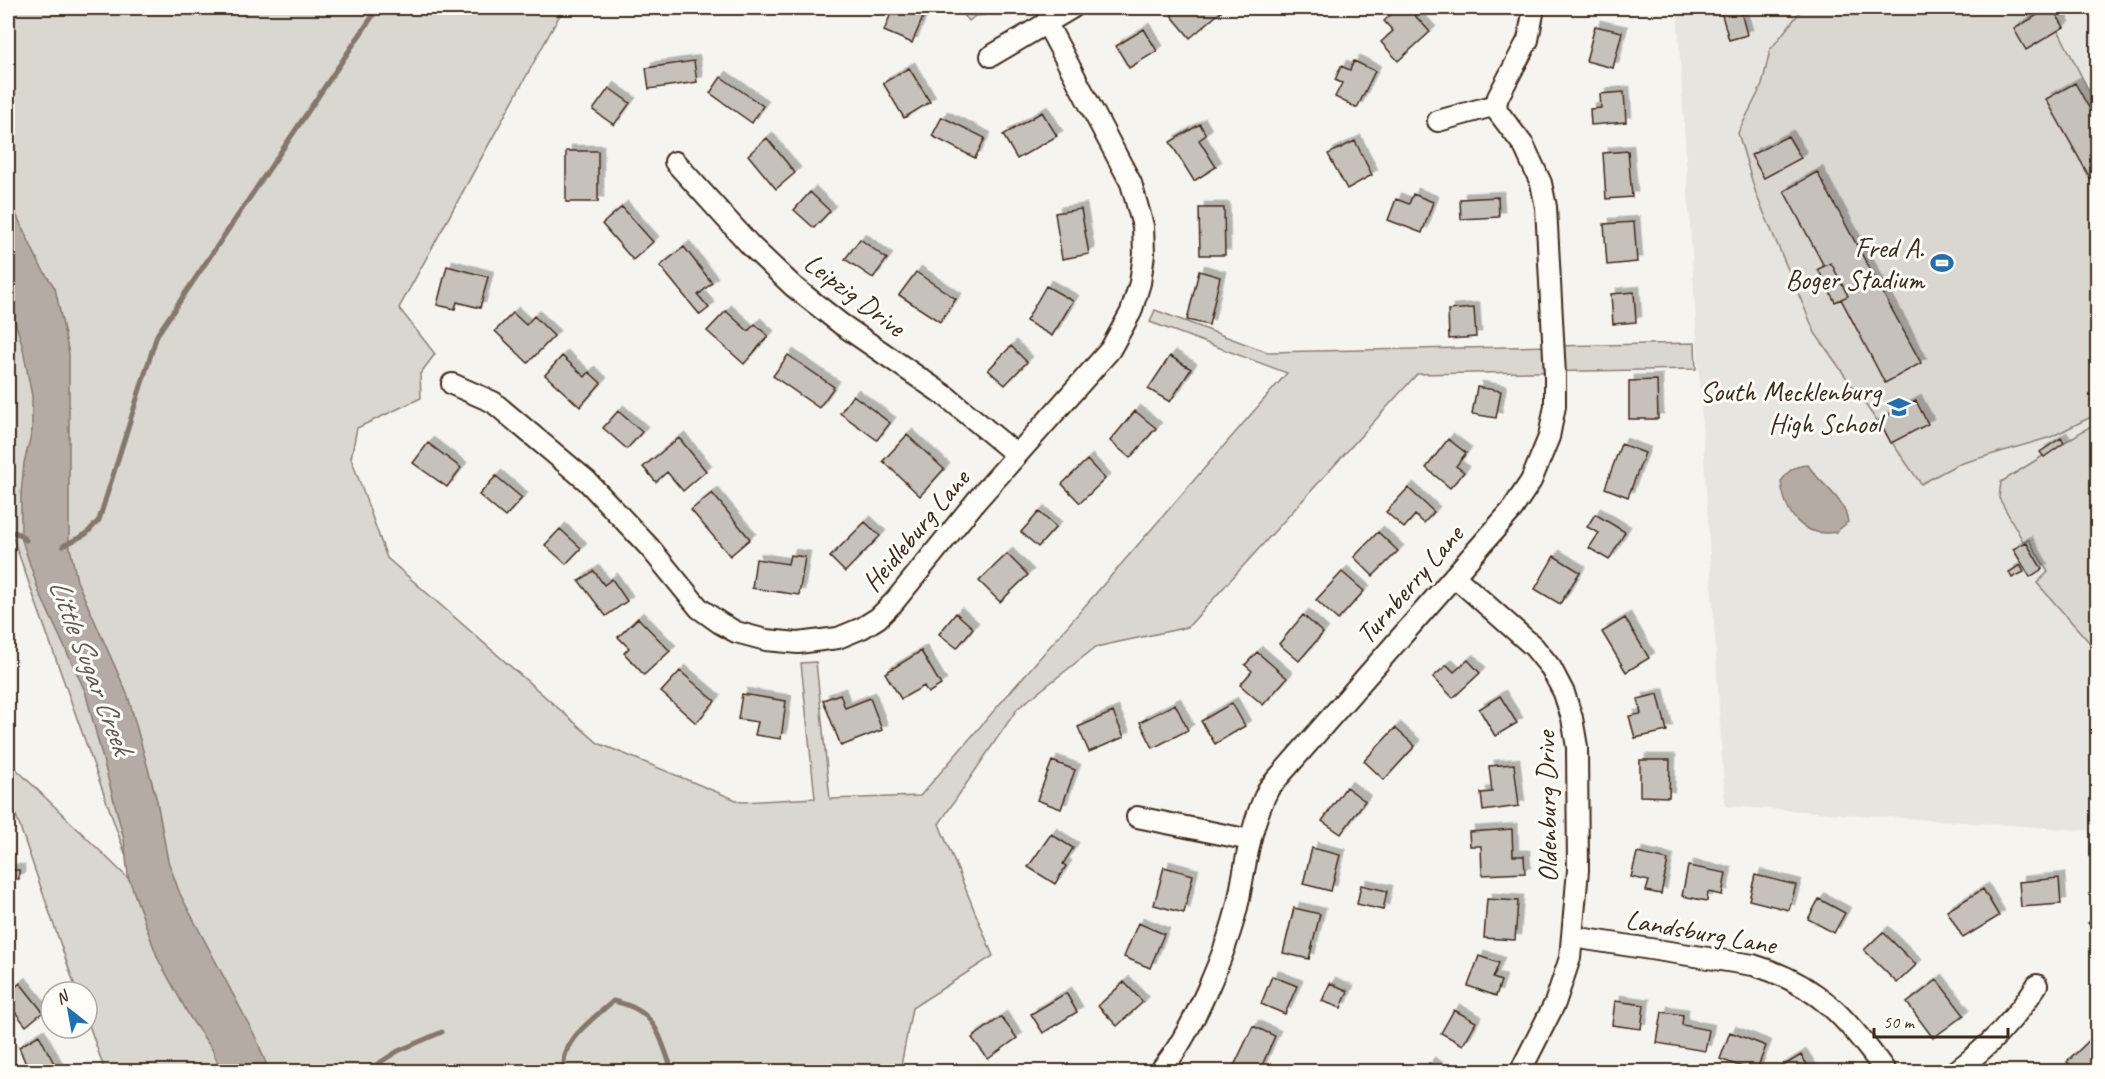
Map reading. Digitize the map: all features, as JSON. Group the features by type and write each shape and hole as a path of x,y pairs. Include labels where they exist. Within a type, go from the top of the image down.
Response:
{"street":[{"path":"991,56 1072,8"},
{"path":"1438,121 1497,105 1497,97 1528,40 1534,8"},
{"name":"Heidleburg Lane","path":"452,384 493,402 587,481 650,548 681,589 709,616 736,632 766,640 812,642 838,638 878,618 1118,338 1131,312 1140,283 1144,254 1141,219 1131,183 1046,22"},
{"name":"Turnberry Lane","path":"1159,1071 1185,1037 1222,951 1237,906 1250,840 1263,800 1285,767 1511,511 1531,481 1549,437 1555,406 1546,207 1541,183 1524,146 1498,112 1497,105"},
{"name":"Leipzig Drive","path":"675,162 751,246 794,287 841,324 947,397 1017,454"},
{"name":"Oldenburg Drive","path":"1454,576 1539,652 1551,668 1567,701 1577,747 1578,870 1570,958 1555,1003 1520,1071"},
{"path":"1137,817 1250,840"},
{"name":"Landsburg Lane","path":"1573,938 1753,965 1779,973 1803,985 1837,1010 1886,1071"},
{"path":"1955,1071 1988,1047 2010,1024 2037,985"}],"shaded area":[{"path":"8,8 584,8 561,13 399,308 435,354 420,374 421,398 357,428 351,458 387,558 598,743 741,802 815,798 801,663 816,662 830,799 920,796 1287,373 1150,322 1155,310 1267,352 1695,343 1696,369 1417,374 1188,627 1096,647 1017,709 939,824 993,956 912,1008 900,1071 105,1071 94,1040 99,1040 99,980 73,980 8,792 8,761 137,887 8,524"},
{"path":"958,8 978,8 985,15 975,16 969,21"},
{"name":"South Mecklenburg High School","path":"1677,8 2097,8 2097,831 1725,806"},
{"name":"Fred A. Boger Stadium","path":"1803,8 2047,8 2097,107 2097,414 2051,437 1956,465 1921,484 1815,333 1756,194 1738,133 1762,85 1770,50"},
{"path":"2097,422 2097,651 2037,583 2048,572 2029,540 2023,541 1999,498 2001,482"}],"water":[{"name":"Little Sugar Creek","path":"8,197 41,267 55,288 69,354 69,543 77,581 128,696 157,801 168,861 180,894 256,1038 269,1071 221,1071 212,1049 191,1019 158,959 128,876 124,839 85,691 39,592 21,537 21,496 24,463 32,431 32,396 22,344 8,299"},
{"path":"1808,465 1837,498 1846,513 1848,522 1836,532 1824,533 1804,527 1797,521 1786,504 1781,482 1792,469"}],"building":[{"path":"893,8 927,8 912,43 884,31"},
{"path":"1179,8 1221,8 1223,10 1190,38 1171,15"},
{"path":"1398,8 1408,8 1430,32 1398,61 1381,42 1393,31 1384,21"},
{"path":"1720,8 1740,8 1747,35 1729,40"},
{"path":"2052,8 2064,27 2026,50 2014,29"},
{"path":"1595,26 1622,32 1613,68 1586,61"},
{"path":"1144,29 1157,51 1129,68 1116,46"},
{"path":"694,61 697,82 649,89 646,68"},
{"path":"1354,61 1375,71 1357,108 1335,97 1342,83 1335,80 1341,66 1350,70"},
{"path":"909,68 930,102 904,118 883,83"},
{"path":"721,77 763,106 752,123 710,93"},
{"path":"2075,83 2098,124 2098,192 2046,99"},
{"path":"609,88 630,103 614,125 593,110"},
{"path":"1624,92 1626,122 1591,125 1590,109 1601,108 1600,94"},
{"path":"1042,112 1057,136 1017,159 1003,135"},
{"path":"942,117 985,138 975,158 932,136"},
{"path":"1200,124 1206,135 1199,140 1216,167 1194,181 1170,142"},
{"path":"1788,136 1801,158 1764,178 1751,155"},
{"path":"767,138 795,173 776,189 748,155"},
{"path":"1355,141 1372,175 1347,189 1328,154"},
{"path":"566,151 598,151 598,202 566,202"},
{"path":"1628,151 1632,197 1606,199 1603,153"},
{"path":"1817,172 1921,363 1885,383 1841,299 1848,296 1831,263 1824,266 1784,191"},
{"path":"810,192 830,211 814,228 794,210"},
{"path":"1413,194 1433,202 1422,233 1388,220 1396,199 1409,204"},
{"path":"1498,197 1499,217 1461,219 1460,199"},
{"path":"622,207 653,242 633,260 602,224"},
{"path":"1199,208 1224,208 1225,255 1200,255"},
{"path":"1081,209 1089,254 1062,259 1055,213"},
{"path":"1634,222 1637,262 1607,265 1604,224"},
{"path":"860,239 887,259 873,278 845,259"},
{"path":"684,247 712,283 698,295 709,308 700,315 660,266"},
{"path":"1831,263 1848,296 1835,302 1818,269"},
{"path":"447,266 488,277 480,308 457,302 455,309 437,305"},
{"path":"1199,271 1220,277 1209,325 1187,320"},
{"path":"916,272 956,299 940,322 899,295"},
{"path":"1046,286 1073,301 1052,336 1026,321"},
{"path":"1634,292 1636,322 1613,324 1611,294"},
{"path":"1474,308 1476,337 1449,339 1448,310"},
{"path":"726,311 748,331 755,324 768,336 744,364 707,331"},
{"path":"513,313 526,325 534,316 554,336 528,363 495,331"},
{"path":"1011,346 1027,362 1005,385 988,370"},
{"path":"788,355 834,387 819,408 773,376"},
{"path":"562,356 585,377 589,372 601,383 580,407 545,375"},
{"path":"1170,356 1191,369 1170,402 1148,389"},
{"path":"1657,380 1658,419 1629,419 1629,381"},
{"path":"1477,387 1501,391 1496,418 1472,414"},
{"path":"853,395 890,423 877,440 840,413"},
{"path":"1916,401 1928,424 1891,443 1879,420"},
{"path":"618,411 642,432 627,449 603,428"},
{"path":"1135,411 1156,428 1130,458 1110,441"},
{"path":"907,435 944,469 920,496 883,461"},
{"path":"679,438 706,471 683,491 667,472 656,482 643,467"},
{"path":"2061,438 2064,443 2044,457 2040,452"},
{"path":"1448,439 1466,453 1456,466 1464,472 1450,488 1426,468"},
{"path":"428,443 461,468 447,487 413,463"},
{"path":"1621,444 1645,453 1628,497 1605,488"},
{"path":"1087,460 1105,479 1080,503 1062,484"},
{"path":"496,476 522,498 505,517 479,495"},
{"path":"1408,488 1434,512 1424,523 1415,515 1404,528 1386,512"},
{"path":"712,493 750,539 730,556 691,510"},
{"path":"1039,512 1056,527 1038,547 1021,532"},
{"path":"1595,514 1625,532 1609,560 1589,548 1599,533 1587,527"},
{"path":"865,522 880,536 845,572 830,557"},
{"path":"560,529 581,548 566,564 545,545"},
{"path":"1378,532 1398,551 1373,576 1354,557"},
{"path":"2026,542 2042,569 2030,577 2013,549"},
{"path":"1007,554 1028,575 1000,602 979,581"},
{"path":"790,555 805,557 799,595 752,588 756,559 788,564"},
{"path":"1554,556 1580,572 1560,604 1535,589"},
{"path":"2020,565 2024,572 2012,578 2009,572"},
{"path":"594,571 604,585 612,579 627,601 606,616 579,581"},
{"path":"1342,572 1364,591 1338,620 1316,600"},
{"path":"956,613 973,628 957,648 939,634"},
{"path":"1303,615 1323,633 1299,661 1279,644"},
{"path":"638,618 670,651 644,675 624,653 629,648 618,637"},
{"path":"1625,618 1649,658 1626,672 1602,632"},
{"path":"921,651 941,685 928,693 924,686 901,699 885,673"},
{"path":"1257,652 1287,678 1263,705 1240,685 1252,671 1245,665"},
{"path":"1468,660 1480,673 1453,698 1433,677 1447,665 1454,672"},
{"path":"680,671 715,701 696,723 661,692"},
{"path":"742,694 786,701 781,739 755,735 758,722 738,719"},
{"path":"840,694 845,708 870,698 882,730 841,746 823,700"},
{"path":"1658,694 1667,731 1635,738 1629,716 1641,714 1638,699"},
{"path":"1500,696 1517,723 1495,736 1479,709"},
{"path":"1232,703 1245,726 1215,744 1201,721"},
{"path":"1175,704 1188,730 1153,748 1140,722"},
{"path":"1113,712 1124,737 1089,752 1078,727"},
{"path":"1395,728 1415,746 1384,780 1364,761"},
{"path":"1640,760 1670,760 1669,797 1640,796"},
{"path":"1052,761 1075,770 1061,809 1037,800"},
{"path":"1514,764 1519,806 1483,811 1481,793 1492,792 1489,766"},
{"path":"1346,787 1365,801 1341,834 1322,821"},
{"path":"1512,829 1513,856 1524,856 1525,873 1482,875 1481,846 1470,846 1469,832"},
{"path":"1051,834 1073,848 1055,884 1028,867"},
{"path":"1312,848 1340,855 1331,891 1303,884"},
{"path":"1637,853 1668,860 1661,894 1646,891 1649,881 1631,877"},
{"path":"1688,866 1726,873 1722,895 1708,892 1707,901 1682,896"},
{"path":"1164,867 1193,875 1184,913 1154,905"},
{"path":"8,870 19,870 19,879 8,879"},
{"path":"1755,875 1796,885 1789,910 1749,900"},
{"path":"2059,878 2061,904 2021,907 2019,882"},
{"path":"1361,885 1387,891 1383,910 1357,904"},
{"path":"1983,889 1999,916 1963,938 1947,911"},
{"path":"1487,899 1518,901 1515,940 1484,938"},
{"path":"1819,899 1845,913 1834,933 1808,919"},
{"path":"1294,908 1320,914 1309,959 1283,953"},
{"path":"2098,914 2098,934 2088,923"},
{"path":"1138,923 1164,934 1150,968 1124,957"},
{"path":"1883,932 1916,965 1897,983 1864,950"},
{"path":"1479,956 1499,963 1493,978 1501,981 1496,996 1468,986"},
{"path":"1272,976 1297,986 1285,1014 1261,1004"},
{"path":"1937,980 1964,1015 1933,1038 1907,1003"},
{"path":"1124,982 1143,1002 1117,1026 1098,1006"},
{"path":"20,983 39,1007 39,1015 26,1026 15,1012 8,1018 8,994"},
{"path":"1330,983 1348,991 1341,1008 1322,1001"},
{"path":"1066,993 1077,1012 1043,1033 1031,1014"},
{"path":"1615,1001 1644,1005 1641,1029 1612,1025"},
{"path":"1454,1010 1476,1022 1463,1045 1441,1033"},
{"path":"1662,1012 1683,1015 1682,1025 1709,1030 1705,1051 1657,1043"},
{"path":"1001,1017 1017,1038 988,1059 972,1038"},
{"path":"1253,1026 1275,1036 1259,1072 1241,1072 1233,1068"},
{"path":"1730,1032 1766,1046 1756,1072 1720,1059"},
{"path":"2098,1032 2098,1070 2077,1072 2067,1062"},
{"path":"39,1035 39,1040 42,1040 57,1069 52,1072 29,1072 19,1047"},
{"path":"1801,1055 1812,1072 1775,1072 1775,1071"},
{"path":"1429,1063 1443,1072 1424,1072"}],"waterway":[{"path":"63,546 86,534 99,520 157,335 378,8"},
{"path":"8,532 17,533 26,540"},
{"path":"565,1072 566,1051 572,1041 587,1023 613,1001 628,1005 647,1017 659,1035 673,1072"},
{"path":"365,1072 398,1051 442,1032"}],"place":[{"name":"Fred A. Boger Stadium","path":"1942,263"},
{"name":"South Mecklenburg High School","path":"1899,407"}]}
